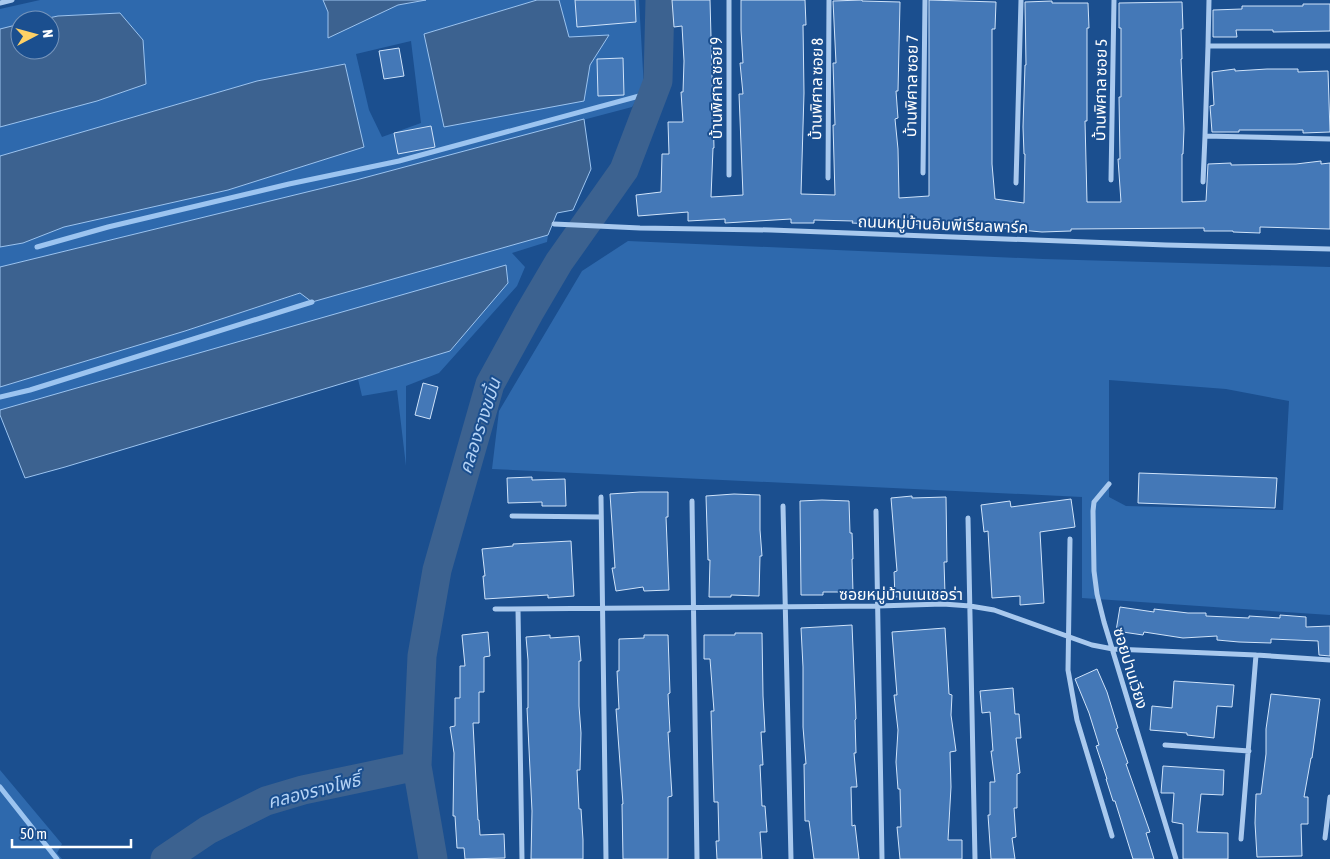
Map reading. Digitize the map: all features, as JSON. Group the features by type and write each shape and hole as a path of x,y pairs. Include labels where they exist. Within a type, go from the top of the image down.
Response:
{"street":[{"path":"0,3 12,0"},
{"name":"บ้านพิศาล ซอย 9","path":"729,0 729,175"},
{"name":"บ้านพิศาล ซอย 8","path":"828,178 829,0"},
{"name":"บ้านพิศาล ซอย 7","path":"922,173 925,0"},
{"path":"1016,183 1021,0"},
{"name":"บ้านพิศาล ซอย 5","path":"1111,180 1114,0"},
{"path":"1203,182 1209,0"},
{"path":"1208,46 1330,46"},
{"path":"1204,136 1330,138"},
{"name":"ถนนหมู่บ้านอิมพีเรียลพาร์ค","path":"554,224 1330,249"},
{"name":"ซอยปานเวียง","path":"1109,484 1094,502 1093,549 1098,594 1176,859"},
{"path":"601,497 606,859"},
{"path":"692,501 697,859"},
{"path":"783,506 791,859"},
{"path":"876,511 882,859"},
{"path":"512,516 601,517"},
{"path":"968,518 975,859"},
{"path":"1070,539 1068,670 1077,720 1112,836"},
{"name":"ซอยหมู่บ้านเนเชอร่า","path":"495,609 943,604 994,610 1092,645 1113,649 1330,660"},
{"path":"518,609 522,859"},
{"path":"1241,839 1256,655"},
{"path":"1165,745 1249,751"},
{"path":"1325,838 1330,797"}],"shaded area":[{"path":"40,0 323,0 328,12 328,37 398,5 426,0 537,0 424,34 584,101 590,65 608,35 569,38 559,0 639,0 644,89 632,107 356,180 0,267 0,247 23,243 64,227 228,190 364,147 345,64 257,81 0,156 0,127 97,101 146,84 120,13 60,16 60,10 10,10 10,26 0,29 0,9","holes":["411,41 421,123 382,137 369,110 356,54"]},
{"path":"323,0 426,0 398,5 328,38 328,12"},
{"path":"537,0 559,0 569,37 609,35 590,65 584,101 444,127 424,34"},
{"path":"120,13 143,40 146,84 97,101 0,127 0,29 10,26 10,60 60,60 60,16"},
{"path":"345,64 364,147 228,190 64,227 23,243 0,247 0,156 257,81"},
{"path":"584,119 591,169 573,210 557,213 548,235 312,302 300,293 185,331 0,387 0,267 356,180"},
{"path":"548,235 547,242 512,253 525,267 517,286 439,373 406,386 406,466 397,390 362,396 358,379 450,351 506,266 0,410 0,387 185,331 301,293 312,302"},
{"path":"628,241 1043,259 1330,267 1330,615 1082,598 1082,497 492,469 499,411 582,271","holes":["1109,380 1226,389 1289,401 1283,510 1126,506 1109,497"]},
{"path":"506,265 508,283 450,351 65,467 25,478 0,415 0,410"},
{"path":"0,770 62,844 57,853 62,859 0,859"}],"building":[{"path":"575,0 635,0 636,22 577,27"},
{"path":"672,0 710,0 714,148 711,197 743,195 739,94 743,94 740,63 743,63 741,0 805,0 806,25 803,25 804,93 801,194 835,195 833,63 836,63 833,1 900,2 898,91 896,91 898,118 895,119 899,198 929,196 929,0 996,2 995,29 992,29 992,164 995,199 1024,203 1025,2 1088,3 1087,121 1085,121 1087,202 1121,202 1118,159 1120,159 1119,97 1121,97 1119,3 1182,2 1181,59 1184,129 1182,202 1206,201 1208,164 1296,164 1321,161 1321,164 1330,163 1330,229 1260,227 1260,233 1204,231 1204,228 1071,229 1071,231 1042,232 945,223 889,226 852,223 853,221 814,220 814,223 791,223 791,219 725,223 725,219 688,221 688,212 638,216 636,195 661,192 662,154 669,154 668,122 683,122 681,92 683,92 684,61 682,26 674,27"},
{"path":"1303,4 1330,4 1330,31 1273,32 1273,30 1236,30 1237,37 1213,37 1213,10 1242,9 1242,6 1303,6"},
{"path":"399,48 404,76 384,79 379,51"},
{"path":"623,58 624,95 598,96 597,59"},
{"path":"1235,69 1235,71 1298,69 1298,72 1328,71 1330,132 1303,133 1303,130 1239,130 1239,132 1212,132 1210,106 1214,105 1212,72"},
{"path":"431,126 435,147 398,154 394,133"},
{"path":"423,383 438,387 430,419 415,415"},
{"path":"1139,473 1277,478 1275,508 1138,503"},
{"path":"532,477 532,480 565,479 566,506 542,506 542,502 508,503 507,478"},
{"path":"668,492 668,517 666,517 669,590 644,591 643,587 616,591 612,568 615,568 610,494"},
{"path":"760,495 762,556 760,556 759,596 731,595 731,597 709,597 710,560 708,560 706,496"},
{"path":"912,496 912,498 946,497 947,562 944,562 945,594 895,597 894,572 897,571 891,498"},
{"path":"1071,499 1075,527 1040,532 1044,603 1020,605 1020,596 992,598 988,531 984,532 981,505 1010,501 1011,507"},
{"path":"800,501 849,501 850,533 852,533 853,592 823,592 823,595 801,595"},
{"path":"571,541 574,596 548,598 548,595 485,599 482,549 513,546 513,544"},
{"path":"1120,607 1154,612 1154,609 1206,613 1206,616 1280,618 1280,615 1306,617 1306,627 1330,626 1330,656 1319,655 1318,641 1271,639 1271,643 1239,642 1217,640 1217,636 1183,638 1144,632 1143,635 1116,631"},
{"path":"852,625 856,719 856,753 854,753 857,787 851,787 852,826 855,825 859,859 814,859 809,821 805,821 804,764 806,764 803,727 801,628"},
{"path":"945,628 949,694 952,695 951,715 956,751 950,752 951,787 948,840 962,840 962,859 900,859 897,827 901,827 900,789 898,789 896,762 898,730 894,695 897,695 892,632"},
{"path":"488,632 490,656 484,657 484,692 479,692 479,723 473,723 478,820 480,835 504,834 505,858 465,859 464,848 457,848 455,816 453,816 454,753 450,727 455,726 455,698 460,698 460,666 465,666 462,635"},
{"path":"735,633 762,633 765,732 761,732 763,765 760,765 762,806 765,806 767,832 760,832 762,859 717,859 716,841 719,841 718,802 714,802 711,711 714,711 710,659 704,659 704,635 735,635"},
{"path":"550,635 550,638 579,636 581,733 580,770 577,770 583,859 531,859 532,811 526,637"},
{"path":"644,635 668,635 670,732 668,732 672,796 668,797 668,859 623,859 623,804 616,709 619,709 617,671 619,671 619,639 644,638"},
{"path":"1097,669 1107,692 1118,728 1116,729 1128,763 1126,764 1150,832 1146,833 1154,859 1133,859 1096,746 1099,745 1089,713 1075,679"},
{"path":"1174,681 1234,685 1232,707 1217,706 1214,738 1187,735 1187,733 1150,730 1152,706 1172,708"},
{"path":"1013,688 1015,714 1019,714 1021,738 1016,738 1020,773 1017,774 1017,808 1014,808 1016,837 1012,838 1015,859 991,859 988,815 990,815 990,782 995,782 991,751 993,751 990,712 982,713 980,691"},
{"path":"1271,694 1320,699 1312,758 1304,797 1308,797 1308,824 1301,824 1302,856 1257,857 1256,794 1261,794"},
{"path":"1163,766 1224,770 1223,795 1201,794 1197,832 1228,833 1228,859 1183,859 1183,824 1172,822 1174,793 1161,793"}],"waterway":[{"name":"คลองรางขมิ้น","path":"433,859 417,766 422,656 437,570 490,384 559,262 624,170 658,81 660,0"},
{"path":"37,247 108,227 289,184 399,161 654,92"},
{"path":"0,397 30,390 312,302"},
{"name":"คลองรางโพธิ์","path":"165,859 208,830 266,801 303,790 417,766"},
{"path":"0,787 57,859"}]}
